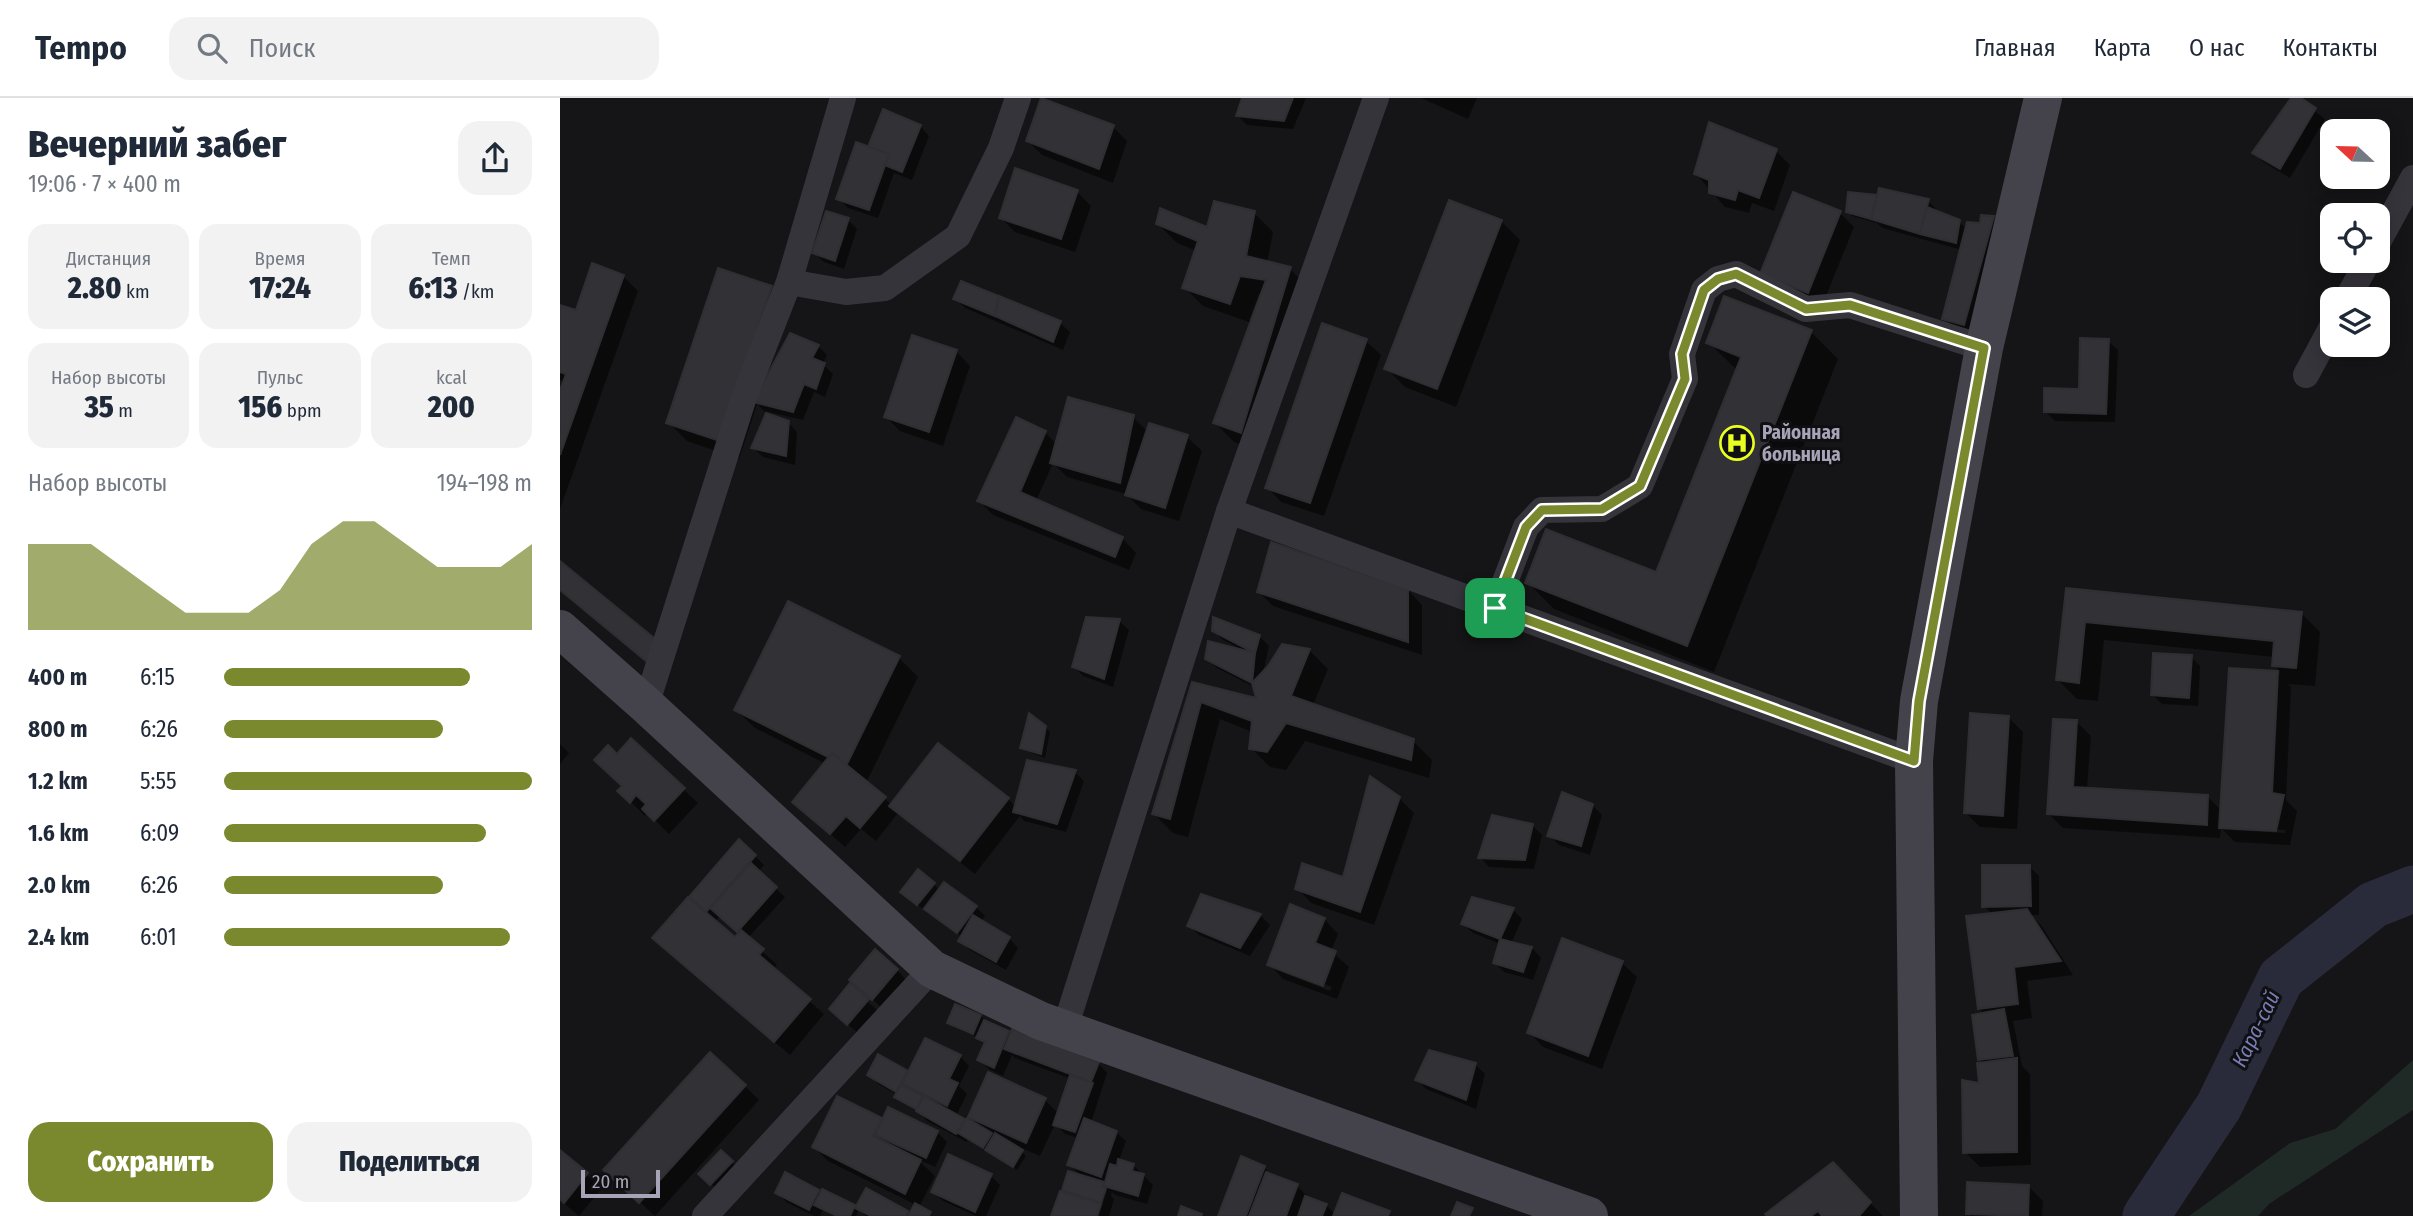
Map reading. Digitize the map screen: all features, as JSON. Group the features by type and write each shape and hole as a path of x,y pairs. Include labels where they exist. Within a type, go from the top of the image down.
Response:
{"street":[{"path":"646,705 743,400 789,282 843,98"},
{"path":"789,282 846,292 884,288 958,236 1001,148 1018,98"},
{"path":"1065,1028 1229,511 1376,98"},
{"path":"1919,1216 1914,761 1919,701 1984,348 2043,98"},
{"path":"2390,232 2404,220 2413,178"},
{"path":"1495,608 1526,527 1542,510 1602,509 1640,486 1685,379 1682,354 1704,290 1718,279 1736,274 1806,309 1850,305 1984,348"},
{"path":"2306,375 2320,350"},
{"path":"1229,511 1914,761"},
{"path":"560,629 932,969 1041,1021 1589,1216"},
{"path":"705,1216 932,969"}],"shaded area":[{"path":"2413,1060 2413,1110 2269,1204 2258,1216 2189,1216 2290,1143 2335,1129"}],"building":[{"path":"1041,98 1114,125 1099,169 1026,141"},
{"path":"1242,98 1293,98 1284,121 1236,116"},
{"path":"2291,98 2301,98 2316,108 2280,169 2252,153"},
{"path":"883,109 921,125 902,172 864,157"},
{"path":"1709,122 1777,149 1759,198 1738,190 1735,200 1709,193 1709,180 1694,174"},
{"path":"856,142 889,154 869,210 836,199"},
{"path":"1015,168 1078,190 1061,239 999,218"},
{"path":"1879,188 1929,199 1920,234 1871,219"},
{"path":"1793,192 1841,211 1808,293 1760,274"},
{"path":"1848,192 1877,195 1871,219 1846,212"},
{"path":"1449,200 1502,220 1437,389 1384,369"},
{"path":"1214,201 1255,211 1246,256 1291,267 1241,433 1213,423 1266,280 1240,276 1230,304 1182,288 1198,241 1156,224 1160,208 1207,227"},
{"path":"1927,207 1960,220 1956,243 1920,234"},
{"path":"826,211 849,218 835,261 812,253"},
{"path":"1981,215 1994,216 1964,325 1942,319 1967,222 1980,223"},
{"path":"592,263 624,275 560,455 560,390 566,374 560,372 560,305 576,310"},
{"path":"718,268 772,286 720,441 666,423"},
{"path":"961,281 999,296 995,316 953,299"},
{"path":"999,296 1061,321 1053,342 995,316"},
{"name":"Районная больница","path":"1724,296 1812,330 1687,646 1525,583 1546,529 1656,572 1741,357 1706,343"},
{"path":"1322,323 1367,339 1310,503 1265,488"},
{"path":"790,333 819,345 812,358 825,363 816,389 804,384 793,412 753,402"},
{"path":"912,335 957,350 929,432 884,417"},
{"path":"2080,338 2109,339 2106,414 2044,412 2044,388 2079,389"},
{"path":"1068,397 1134,415 1120,483 1050,463"},
{"path":"766,413 789,421 786,456 751,448"},
{"path":"1016,417 1046,431 1020,492 1123,537 1115,557 977,501"},
{"path":"1149,423 1188,435 1165,508 1125,495"},
{"path":"1271,542 1408,589 1408,642 1257,592"},
{"path":"560,561 660,643 646,661 560,590"},
{"path":"2066,588 2302,612 2296,668 2272,666 2274,641 2085,622 2079,683 2056,680"},
{"path":"788,601 900,656 846,766 734,710"},
{"path":"1086,617 1120,619 1104,679 1072,667"},
{"path":"1213,617 1260,635 1255,653 1212,631"},
{"path":"1208,641 1255,653 1252,683 1205,659"},
{"path":"1282,644 1310,649 1291,696 1414,739 1411,760 1286,723 1267,752 1249,749 1252,721 1201,702 1170,819 1152,814 1192,682 1256,698 1252,683 1268,666"},
{"path":"2153,653 2192,655 2189,698 2151,695"},
{"path":"2229,668 2278,671 2272,793 2284,795 2276,831 2219,828"},
{"path":"1029,713 1046,726 1041,754 1020,748"},
{"path":"1970,713 2009,716 2003,816 1964,813"},
{"path":"2053,719 2077,720 2073,787 2208,795 2207,825 2047,814"},
{"path":"631,738 685,788 654,821 642,809 646,804 636,795 630,803 617,791 622,786 594,760 608,745 617,754"},
{"path":"938,743 1009,798 960,861 889,806"},
{"path":"832,753 886,797 860,828 846,816 830,834 792,802"},
{"path":"1027,760 1076,770 1057,824 1013,812"},
{"path":"1370,776 1400,797 1360,912 1295,889 1302,863 1343,877"},
{"path":"1562,792 1593,804 1581,846 1547,836"},
{"path":"1492,815 1533,824 1525,860 1478,858"},
{"path":"739,839 756,855 706,912 689,897"},
{"path":"751,863 777,887 737,932 710,908"},
{"path":"1982,865 2030,865 2031,906 1982,907"},
{"path":"918,869 935,883 917,905 900,892"},
{"path":"944,882 977,906 957,933 924,909"},
{"path":"1201,894 1261,914 1240,948 1187,926"},
{"path":"688,897 735,937 741,930 764,949 759,955 811,999 774,1042 652,938"},
{"path":"1472,897 1514,908 1500,939 1461,924"},
{"path":"1290,904 1325,918 1315,943 1336,951 1323,986 1267,965"},
{"path":"2027,909 2061,961 2014,967 2018,1004 1978,1009 1966,916"},
{"path":"973,915 1010,937 996,962 958,941"},
{"path":"1562,938 1623,961 1588,1056 1527,1033"},
{"path":"1500,939 1532,947 1523,972 1493,963"},
{"path":"875,949 898,969 872,1000 849,980"},
{"path":"850,983 869,999 847,1025 829,1009"},
{"path":"955,1004 981,1015 973,1034 947,1023"},
{"path":"2004,1009 2013,1056 1978,1060 1972,1015"},
{"path":"984,1020 1009,1031 994,1068 977,1060 985,1042 976,1038"},
{"path":"1012,1029 1099,1062 1091,1082 1004,1049"},
{"path":"925,1038 961,1055 949,1079 958,1083 947,1106 902,1084"},
{"path":"1429,1050 1476,1063 1466,1100 1415,1080"},
{"path":"710,1052 746,1085 639,1203 603,1170"},
{"path":"878,1054 908,1071 896,1092 867,1075"},
{"path":"2017,1058 2017,1152 1963,1153 1962,1080 1979,1083 1977,1063"},
{"path":"988,1072 1046,1098 1026,1143 968,1117"},
{"path":"1070,1075 1093,1083 1075,1132 1053,1125"},
{"path":"901,1085 923,1096 916,1109 894,1097"},
{"path":"837,1096 882,1118 873,1136 921,1160 905,1194 812,1147"},
{"path":"924,1096 965,1119 956,1134 916,1111"},
{"path":"888,1107 938,1131 926,1158 875,1135"},
{"path":"967,1118 992,1133 983,1148 958,1133"},
{"path":"1084,1118 1117,1131 1101,1177 1067,1165"},
{"path":"995,1133 1023,1150 1013,1167 985,1150"},
{"path":"560,1150 588,1173 564,1203 560,1199"},
{"path":"721,1150 733,1161 710,1185 698,1174"},
{"path":"948,1154 992,1174 975,1212 931,1192"},
{"path":"1241,1156 1265,1166 1246,1216 1218,1216"},
{"path":"1118,1159 1134,1164 1132,1171 1144,1174 1138,1196 1104,1186 1110,1164 1117,1166"},
{"path":"1833,1162 1871,1202 1859,1216 1822,1216 1818,1211 1811,1216 1765,1214"},
{"path":"1068,1171 1104,1182 1102,1187 1106,1188 1101,1203 1062,1190"},
{"path":"785,1172 819,1190 809,1210 775,1193"},
{"path":"1266,1172 1298,1184 1286,1216 1249,1216"},
{"path":"1967,1182 2029,1185 2028,1216 1966,1214"},
{"path":"866,1188 908,1211 906,1216 871,1216 855,1208"},
{"path":"822,1189 855,1205 850,1216 837,1216 814,1205"},
{"path":"1060,1191 1101,1204 1097,1216 1051,1216"},
{"path":"1342,1193 1390,1211 1388,1216 1333,1216"},
{"path":"1305,1196 1327,1204 1322,1216 1298,1216"},
{"path":"1457,1202 1473,1208 1469,1216 1451,1216"},
{"path":"915,1203 931,1212 929,1216 908,1216"},
{"path":"1181,1206 1202,1214 1178,1216"}],"waterway":[{"name":"Кара-сай","path":"2146,1216 2219,1106 2281,978 2373,905 2413,889"}],"place":[{"name":"Районная больница","path":"1737,443"}],"route":[{"path":"1736,274 1806,309 1850,305 1984,348 1919,701 1914,761 1495,608 1526,527 1542,510 1602,509 1640,486 1685,379 1682,354 1704,290 1718,279 1736,274"}]}
